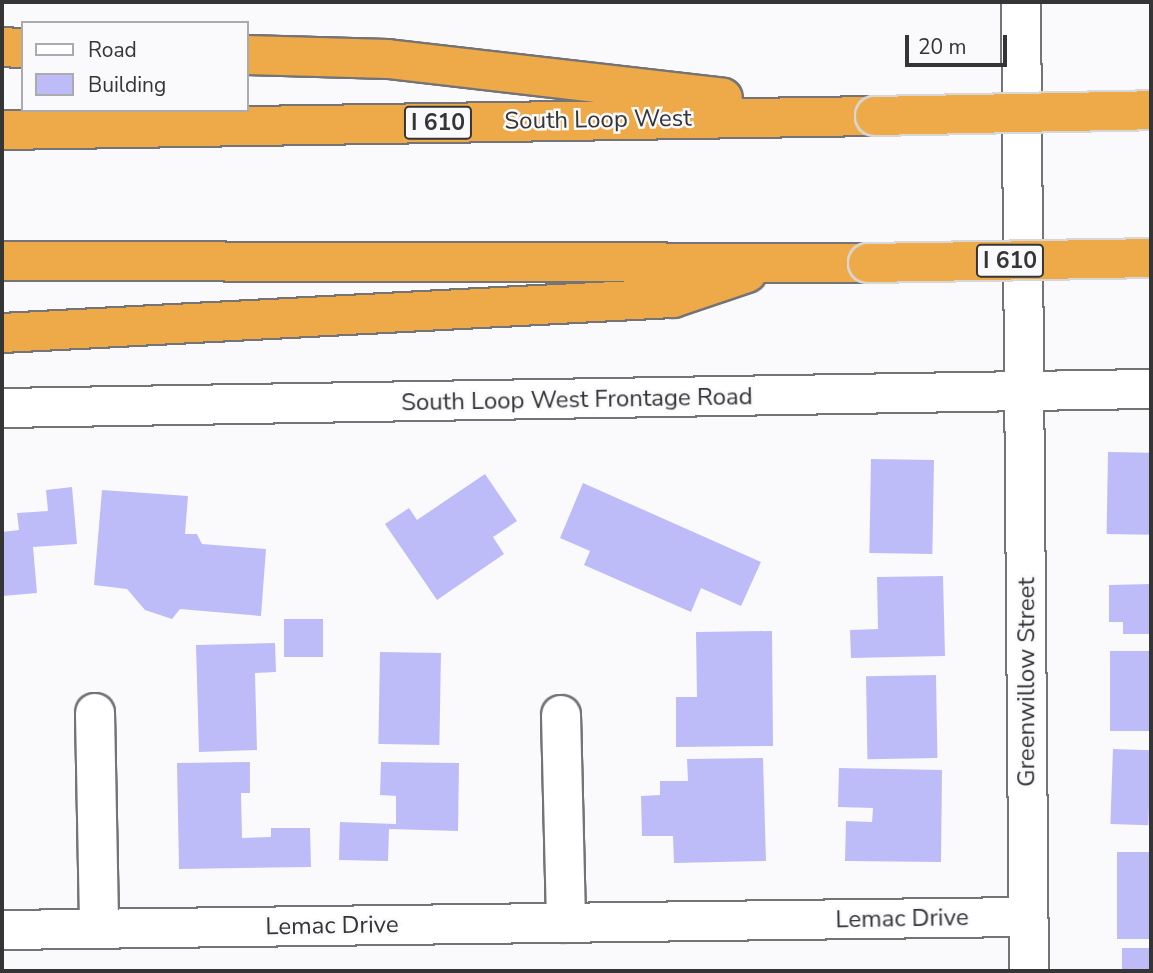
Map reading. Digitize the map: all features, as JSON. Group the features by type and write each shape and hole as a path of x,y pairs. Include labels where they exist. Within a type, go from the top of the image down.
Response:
{"highway":[{"path":"2,47 21,48"},
{"path":"248,55 388,59 875,116"},
{"name":"South Loop West","path":"2,130 1151,110"},
{"name":"I 610","path":"2,261 868,263 1151,258"},
{"path":"2,333 673,298 779,263"}],"street":[{"name":"Greenwillow Street","path":"1021,2 1029,971"},
{"name":"South Loop West Frontage Road","path":"2,408 1151,389"},
{"path":"95,713 99,929"},
{"path":"561,715 566,923"},
{"name":"Lemac Drive","path":"2,930 1028,917"}],"building":[{"path":"1108,452 1151,453 1150,535 1107,534"},
{"path":"871,459 934,460 932,554 869,553"},
{"path":"485,474 517,521 493,537 504,554 437,600 385,524 409,508 417,520"},
{"path":"583,483 761,562 741,606 701,588 691,612 584,565 590,551 560,538"},
{"path":"72,487 77,544 33,547 37,593 2,596 2,532 19,530 17,513 48,511 46,490"},
{"path":"102,490 188,496 185,534 197,534 202,544 266,549 261,616 180,609 172,619 145,610 127,589 94,585"},
{"path":"943,576 945,656 851,658 850,630 878,629 877,577"},
{"path":"1151,584 1151,634 1123,634 1123,622 1109,622 1109,585"},
{"path":"284,619 323,619 323,657 284,657"},
{"path":"772,631 773,746 676,747 676,697 697,697 696,632"},
{"path":"275,643 276,672 255,673 257,750 199,752 196,645"},
{"path":"1110,651 1151,651 1151,731 1110,731"},
{"path":"380,652 441,653 439,745 378,744"},
{"path":"936,675 937,758 867,759 866,676"},
{"path":"1113,749 1151,750 1148,825 1110,824"},
{"path":"763,758 766,861 674,863 673,836 642,836 641,796 660,795 660,781 688,781 687,759"},
{"path":"250,762 250,793 241,793 242,838 271,837 271,828 310,828 311,867 179,869 177,763"},
{"path":"381,762 459,763 458,831 389,829 388,861 339,860 340,822 396,824 396,796 380,795"},
{"path":"839,768 942,770 941,862 845,861 846,821 872,822 873,808 838,807"},
{"path":"1117,852 1151,852 1151,939 1117,939"},
{"path":"1122,948 1151,948 1151,971 1122,971"}]}
